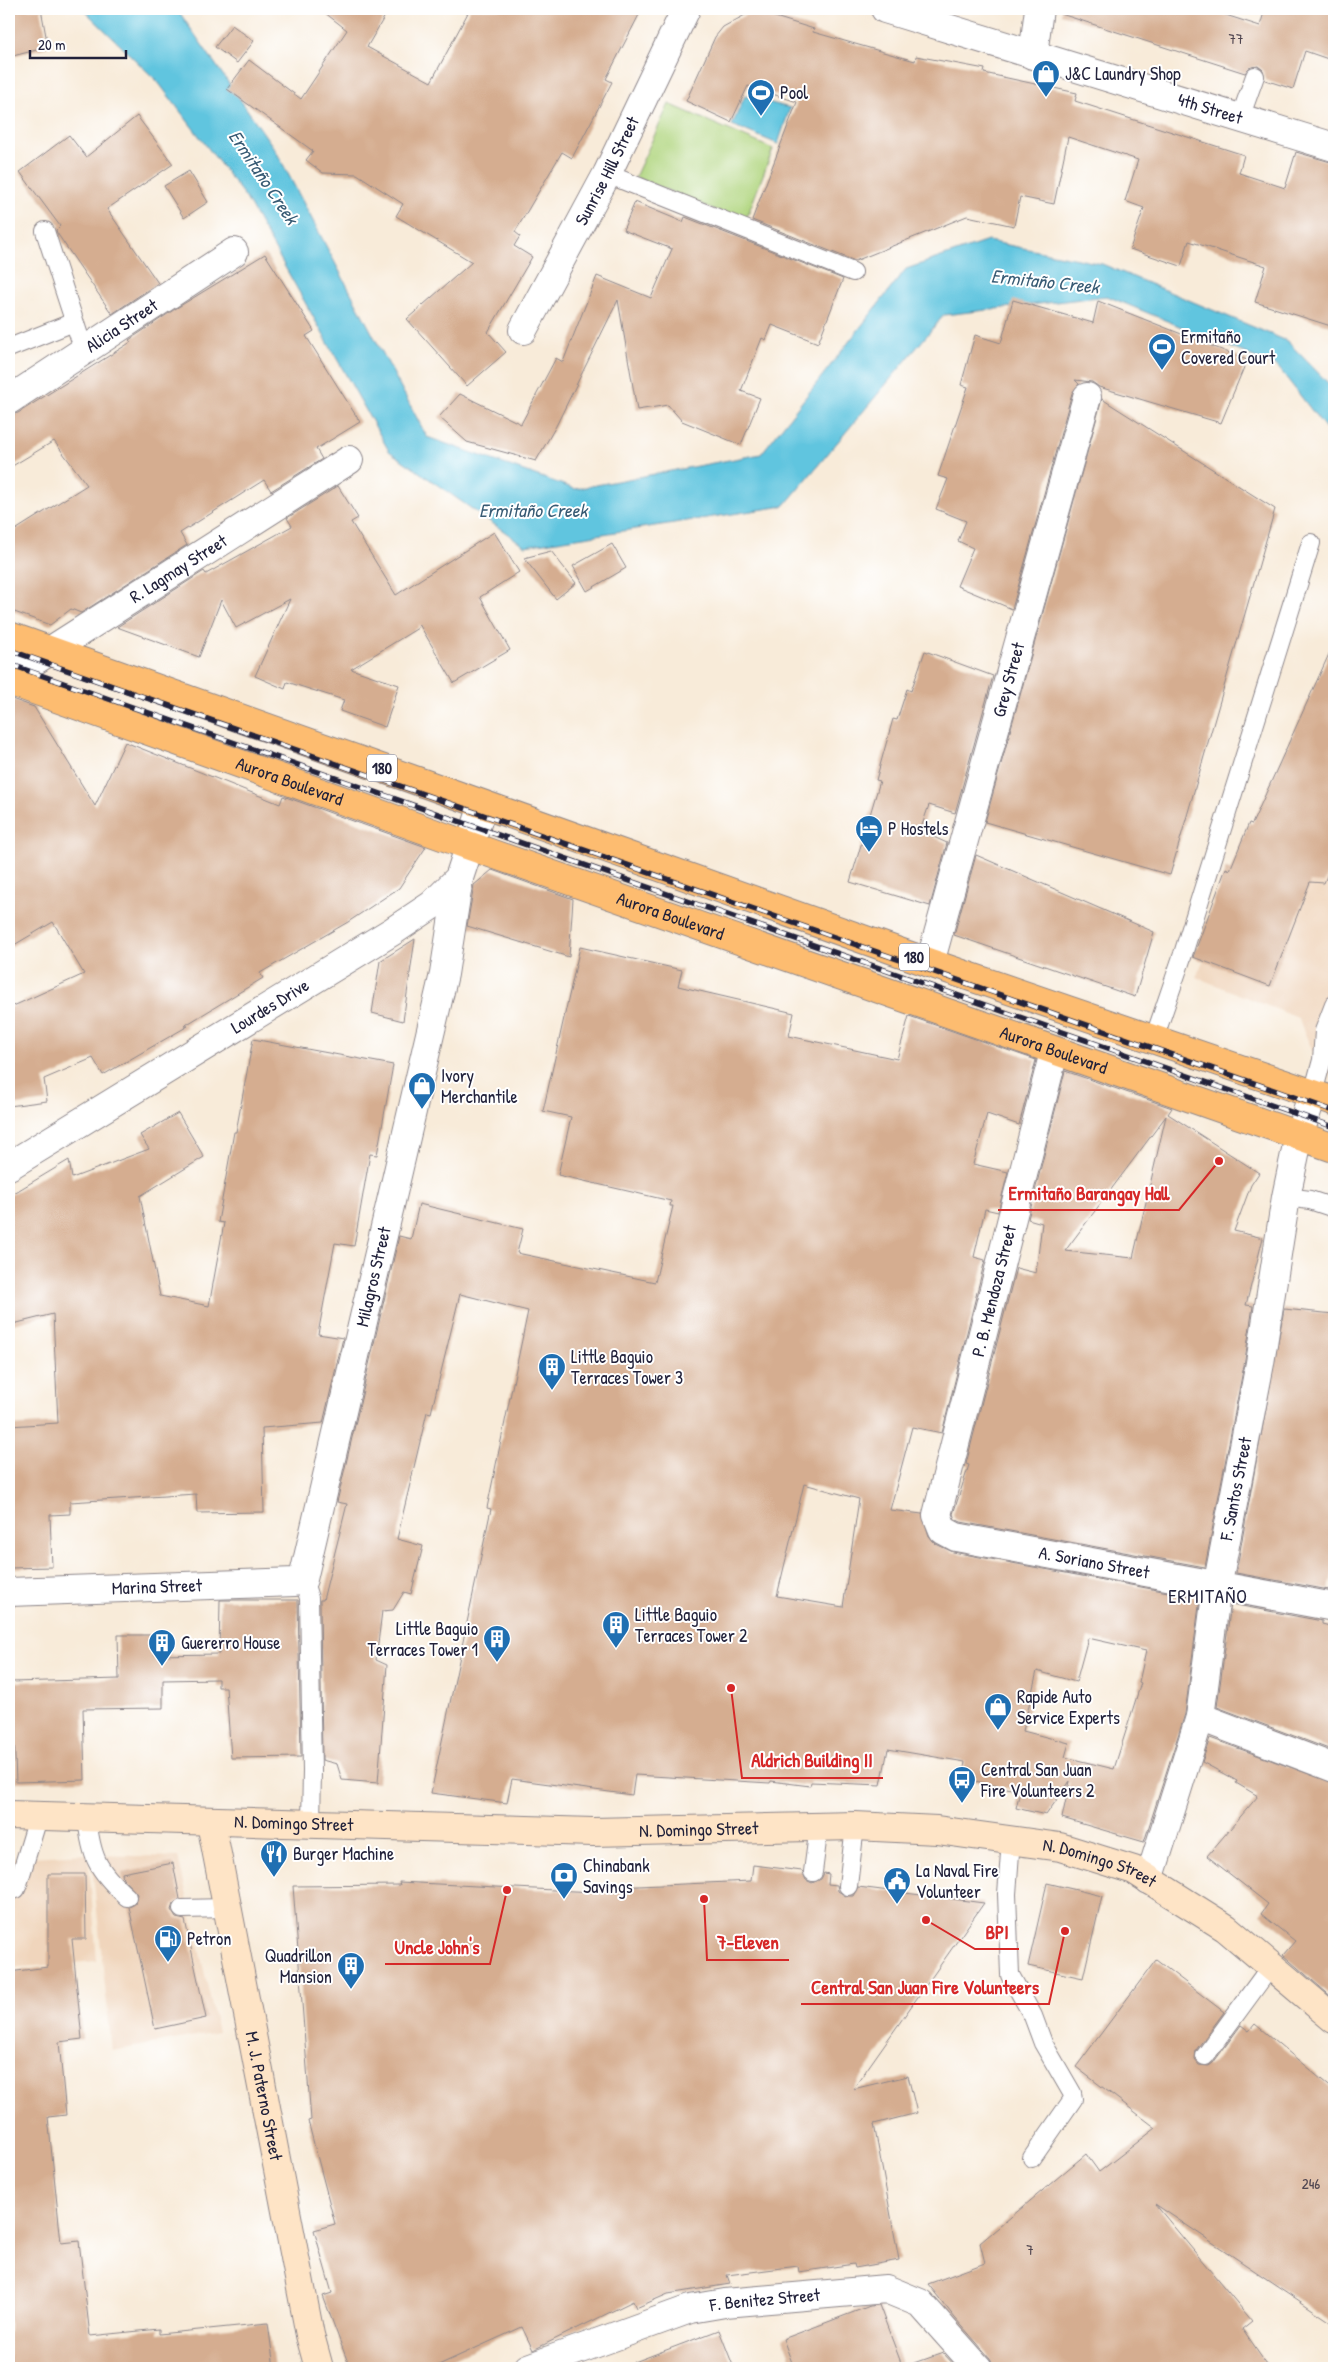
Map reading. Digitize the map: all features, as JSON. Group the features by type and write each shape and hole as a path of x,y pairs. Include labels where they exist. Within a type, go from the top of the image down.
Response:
{"main road":[{"name":"180","path":"9,636 930,963 1323,1097"},
{"name":"Aurora Boulevard","path":"9,681 1054,1052 1334,1148"},
{"path":"743,942 755,900"},
{"name":"N. Domingo Street","path":"9,1815 593,1832 855,1826 937,1830 1010,1839 1060,1847 1134,1870 1226,1928 1334,2019"},
{"name":"M. J. Paterno Street","path":"211,1822 310,2335 319,2368"}],"street":[{"name":"Sunrise Hill Street","path":"523,330 607,174 686,9"},
{"name":"4th Street","path":"885,9 1334,147"},
{"path":"1033,55 1040,9"},
{"name":"Alicia Street","path":"10,398 234,252"},
{"name":"Grey Street","path":"930,963 1087,396"},
{"name":"R. Lagmay Street","path":"9,676 350,460"},
{"name":"Lourdes Drive","path":"9,1166 418,916 459,878 483,804"},
{"name":"Milagros Street","path":"303,1579 444,974 459,878"},
{"name":"Milagros Street","path":"418,916 430,933 440,953 444,974"},
{"name":"P. B. Mendoza Street","path":"943,1530 937,1516 1054,1052"},
{"name":"F. Santos Street","path":"1149,1880 1200,1717 1217,1587 1260,1363 1286,1197 1299,1136 1323,1097"},
{"name":"A. Soriano Street","path":"943,1530 956,1537 1217,1587 1334,1607"},
{"name":"Marina Street","path":"9,1592 295,1582 303,1579"},
{"path":"1200,1717 1334,1768"},
{"name":"F. Benitez Street","path":"528,2368 690,2309 724,2303 886,2289 920,2303 978,2368"}],"lane":[{"path":"1240,118 1255,76"},
{"path":"607,174 853,272"},
{"path":"45,231 84,351"},
{"path":"9,348 74,322"},
{"path":"1154,1039 1183,954 1311,543"},
{"path":"1323,1097 1322,1060 1324,1031 1334,1005"},
{"path":"1286,1197 1310,1200 1334,1208"},
{"path":"303,1579 309,1598 311,1823"},
{"path":"9,1890 16,1889 39,1815"},
{"path":"87,1817 90,1847 106,1878 127,1897"},
{"path":"814,1872 819,1826"},
{"path":"848,1886 855,1826"},
{"path":"1010,1839 1008,1894 1010,1975 1033,2016 1040,2038 1072,2093 1073,2099 1032,2158"},
{"path":"182,1908 227,1908"},
{"path":"1206,2056 1271,1966"}],"shaded area":[{"path":"1334,669 1334,1076 1322,1072 1298,1018 1196,977"},
{"path":"88,1854 97,1961 9,1968 9,1858"},
{"path":"91,1855 178,1857 218,2032 112,2051"}],"green space":[{"path":"669,104 773,149 745,222 635,177"}],"water":[{"name":"Ermitaño Creek","path":"83,9 177,9 276,151 427,437 575,489 761,454 906,269 988,241 1102,264 1287,341 1334,389 1334,439 1278,367 1107,296 944,315 784,506 525,546 389,451 246,198 158,82"},
{"name":"Pool","path":"745,96 790,108 778,144 732,125"}],"building":[{"path":"9,9 41,9 48,47 9,57"},
{"path":"320,9 389,9 367,47 431,82 470,9 642,9 606,79 612,82 572,158 562,152 515,232 520,236 514,246 532,257 488,332 506,352 467,386 407,319 472,262 396,216 403,204 357,174 323,173 306,160 313,151 227,89 249,60 301,99 347,30"},
{"path":"1062,9 1207,9 1260,26 1265,9 1334,9 1334,61 1305,51 1293,89 1265,80 1263,70 1258,66 1249,68 1245,73 1061,14"},
{"path":"759,12 814,29 813,32 915,61 916,56 985,69 984,73 1077,93 1075,101 1244,155 1239,173 1285,188 1296,152 1334,163 1334,327 1255,302 1266,266 1189,241 1181,266 1130,249 1144,208 1125,201 1138,160 1068,137 1054,204 1020,197 1014,226 967,216 855,261 752,220 797,102 748,86 731,122 686,101 715,37 723,27 745,15"},
{"path":"232,25 254,41 237,63 215,47"},
{"path":"137,116 173,164 107,209 158,283 112,314 57,233 56,230 60,226 20,172 69,135 86,157"},
{"path":"189,171 208,202 184,218 164,186"},
{"path":"635,202 683,222 685,217 843,279 818,343 772,325 766,340 762,338 741,391 760,398 741,445 682,421 668,405 637,410 618,300 556,426 536,461 467,442 439,417 460,394 521,424 556,358 563,362 597,276 651,298 672,249 623,230"},
{"path":"265,254 314,331 306,336 360,422 316,449 322,459 271,491 264,480 180,533 187,545 81,613 71,609 50,625 9,610 9,534 87,485 54,441 9,468 9,415 18,413 131,342 129,340 175,309"},
{"path":"1013,300 1093,323 1098,301 1247,360 1221,423 1099,387 1092,382 1075,380 1079,384 1072,393 1012,609 957,586 973,548 958,541 966,521 936,509 948,479 938,476 968,387 961,385 975,335 1001,343"},
{"path":"1102,399 1275,509 1170,875 985,822"},
{"path":"338,486 358,518 351,522 396,595 494,532 519,572 480,597 510,650 454,683 419,624 418,628 351,669 399,685 385,727 340,711 344,700 287,682 285,689 255,676 290,599 236,628 221,600 199,657 117,627 204,571 206,574 292,526 287,518"},
{"path":"612,544 626,568 587,591 573,566"},
{"path":"551,551 576,583 556,599 524,558"},
{"path":"1334,643 1334,858 1324,883 1310,882 1270,986 1193,957 1226,868 1230,870 1249,823 1252,824"},
{"path":"925,651 993,676 955,813 929,805 920,831 947,843 930,906 850,882 880,781 876,780 893,719 897,720 907,689 911,691"},
{"path":"9,698 34,707 95,806 125,742 280,804 283,796 426,847 399,888 348,922 260,973 263,978 184,1026 188,1026 103,1075 93,1058 44,1079 47,1101 9,1106 9,1008 84,974 53,922 9,948"},
{"path":"976,855 1154,932 1135,997 954,935"},
{"path":"492,870 573,899 569,957 467,926 474,885"},
{"path":"415,939 403,1021 372,1013 380,961"},
{"path":"580,947 682,970 678,986 794,1013 789,1036 897,1059 909,1016 1036,1060 1019,1125 987,1114 973,1164 1008,1172 998,1212 985,1209 974,1257 985,1260 942,1433 912,1427 890,1510 922,1514 929,1536 936,1544 953,1552 1200,1598 1185,1714 1144,1842 1062,1818 1070,1781 1046,1815 1016,1808 1020,1791 962,1778 965,1762 888,1749 881,1785 811,1782 810,1786 771,1781 770,1783 635,1775 632,1795 512,1779 507,1803 431,1793 491,1509 487,1508 528,1311 460,1294 431,1413 427,1412 397,1539 423,1546 411,1594 404,1592 393,1610 382,1611 376,1660 387,1665 378,1783 342,1780 337,1764 322,1760 320,1600 323,1600 347,1504 337,1502 399,1236 411,1239 419,1204 523,1229 517,1253 655,1282 673,1206 670,1206 671,1201 558,1175 571,1117 543,1111","holes":["804,1484 859,1499 843,1607 777,1596","1088,1638 1146,1651 1139,1682 1141,1683 1114,1769 1065,1757 1069,1743 1023,1731 1037,1671 1076,1682"]},
{"path":"253,1039 393,1065 377,1155 370,1154 354,1246 335,1243 318,1334 343,1338 323,1423 262,1428 264,1512 197,1513 196,1494 70,1502 70,1514 50,1515 52,1567 9,1568 9,1426 58,1423 53,1314 9,1325 9,1196 69,1160 72,1178 149,1149 140,1135 178,1113 204,1157 140,1196 160,1296 209,1306 224,1223 218,1222"},
{"path":"1065,1071 1172,1108 1168,1114 1259,1173 1251,1185 1234,1231 1263,1238 1246,1305 1253,1306 1245,1360 1205,1567 961,1522 955,1519 953,1514 969,1465 966,1464 1016,1268 1036,1273 1042,1223 1028,1219","holes":["1166,1116 1133,1258 1065,1251"]},
{"path":"1284,1309 1334,1314 1334,1566 1329,1590 1236,1573"},
{"path":"220,1600 298,1600 301,1757 231,1758 226,1687 218,1687 218,1679 163,1680 163,1708 83,1709 85,1780 16,1782 12,1682 119,1679 118,1635 154,1635 155,1655 219,1654"},
{"path":"1231,1604 1322,1621 1322,1624 1334,1627 1334,1751 1217,1707"},
{"path":"1210,1738 1334,1783 1334,1999 1283,1955 1295,1941 1261,1914 1268,1904 1207,1856 1258,1796 1236,1783 1237,1781 1202,1762"},
{"name":"Petron","path":"173,1863 180,1899 173,1904 171,1910 176,1918 185,1920 206,2018 155,2029 129,1907 135,1904 137,1894 123,1879 122,1873"},
{"path":"753,1865 802,1871 806,1880 812,1883 821,1879 824,1873 829,1874 828,1884 837,1885 838,1891 846,1896 853,1896 858,1887 984,1903 853,2089 908,2076 917,2113 874,2124 899,2260 855,2268 854,2264 799,2272 798,2266 727,2275 730,2284 668,2294 636,2308 633,2301 533,2350 522,2327 432,2368 350,2368 323,2296 332,2293 314,2230 335,2224 308,2121 311,2120 293,1886 400,1885 399,1882 593,1892 594,1888 751,1881"},
{"path":"48,1874 85,1874 86,1939 72,1939 82,2039 59,2042 66,2115 48,2117 61,2243 79,2241 90,2336 159,2329 159,2334 268,2323 274,2368 9,2368 9,1972 48,1967"},
{"path":"1047,1883 1102,1896 1083,1978 1028,1966"},
{"path":"1156,1960 1224,2012 1196,2050 1195,2060 1199,2065 1209,2066 1213,2063 1241,2025 1249,2031 1255,2024 1334,2090 1334,2324 1155,2204 1252,2321 1242,2329 1269,2368 993,2368 990,2358 928,2284 985,2263 980,2243 1086,2154 1099,2172 1156,2128 1076,2067"},
{"path":"879,2305 903,2368 794,2368 783,2339 870,2306"},
{"path":"719,2330 734,2368 624,2368 624,2366"},
{"path":"943,2353 957,2368 910,2368 909,2365"}],"railway":[{"path":"9,650 1334,1111"},
{"path":"9,664 1334,1127"}],"place":[{"name":"J&C Laundry Shop","path":"1046,98"},
{"name":"Pool","path":"761,117"},
{"name":"Ermitaño Covered Court","path":"1162,371"},
{"name":"P Hostels","path":"869,853"},
{"name":"Ivory Merchantile","path":"422,1110"},
{"name":"Ermitaño Barangay Hall","path":"1219,1161"},
{"name":"Little Baguio Terraces Tower 3","path":"552,1391"},
{"name":"Little Baguio Terraces Tower 2","path":"616,1649"},
{"name":"Little Baguio Terraces Tower 1","path":"497,1663"},
{"name":"Guererro House","path":"162,1667"},
{"name":"Aldrich Building II","path":"731,1688"},
{"name":"Rapide Auto Service Experts","path":"998,1731"},
{"name":"Central San Juan Fire Volunteers 2","path":"962,1804"},
{"name":"Burger Machine","path":"274,1878"},
{"name":"Uncle John's","path":"507,1890"},
{"name":"7-Eleven","path":"704,1899"},
{"name":"Chinabank Savings","path":"564,1900"},
{"name":"La Naval Fire Volunteer","path":"897,1905"},
{"name":"BPI","path":"926,1920"},
{"name":"Central San Juan Fire Volunteers","path":"1065,1931"},
{"name":"Petron","path":"168,1963"},
{"name":"Quadrillon Mansion","path":"351,1990"}],"district":[{"name":"ERMITAÑO","path":"1208,1596"}]}
